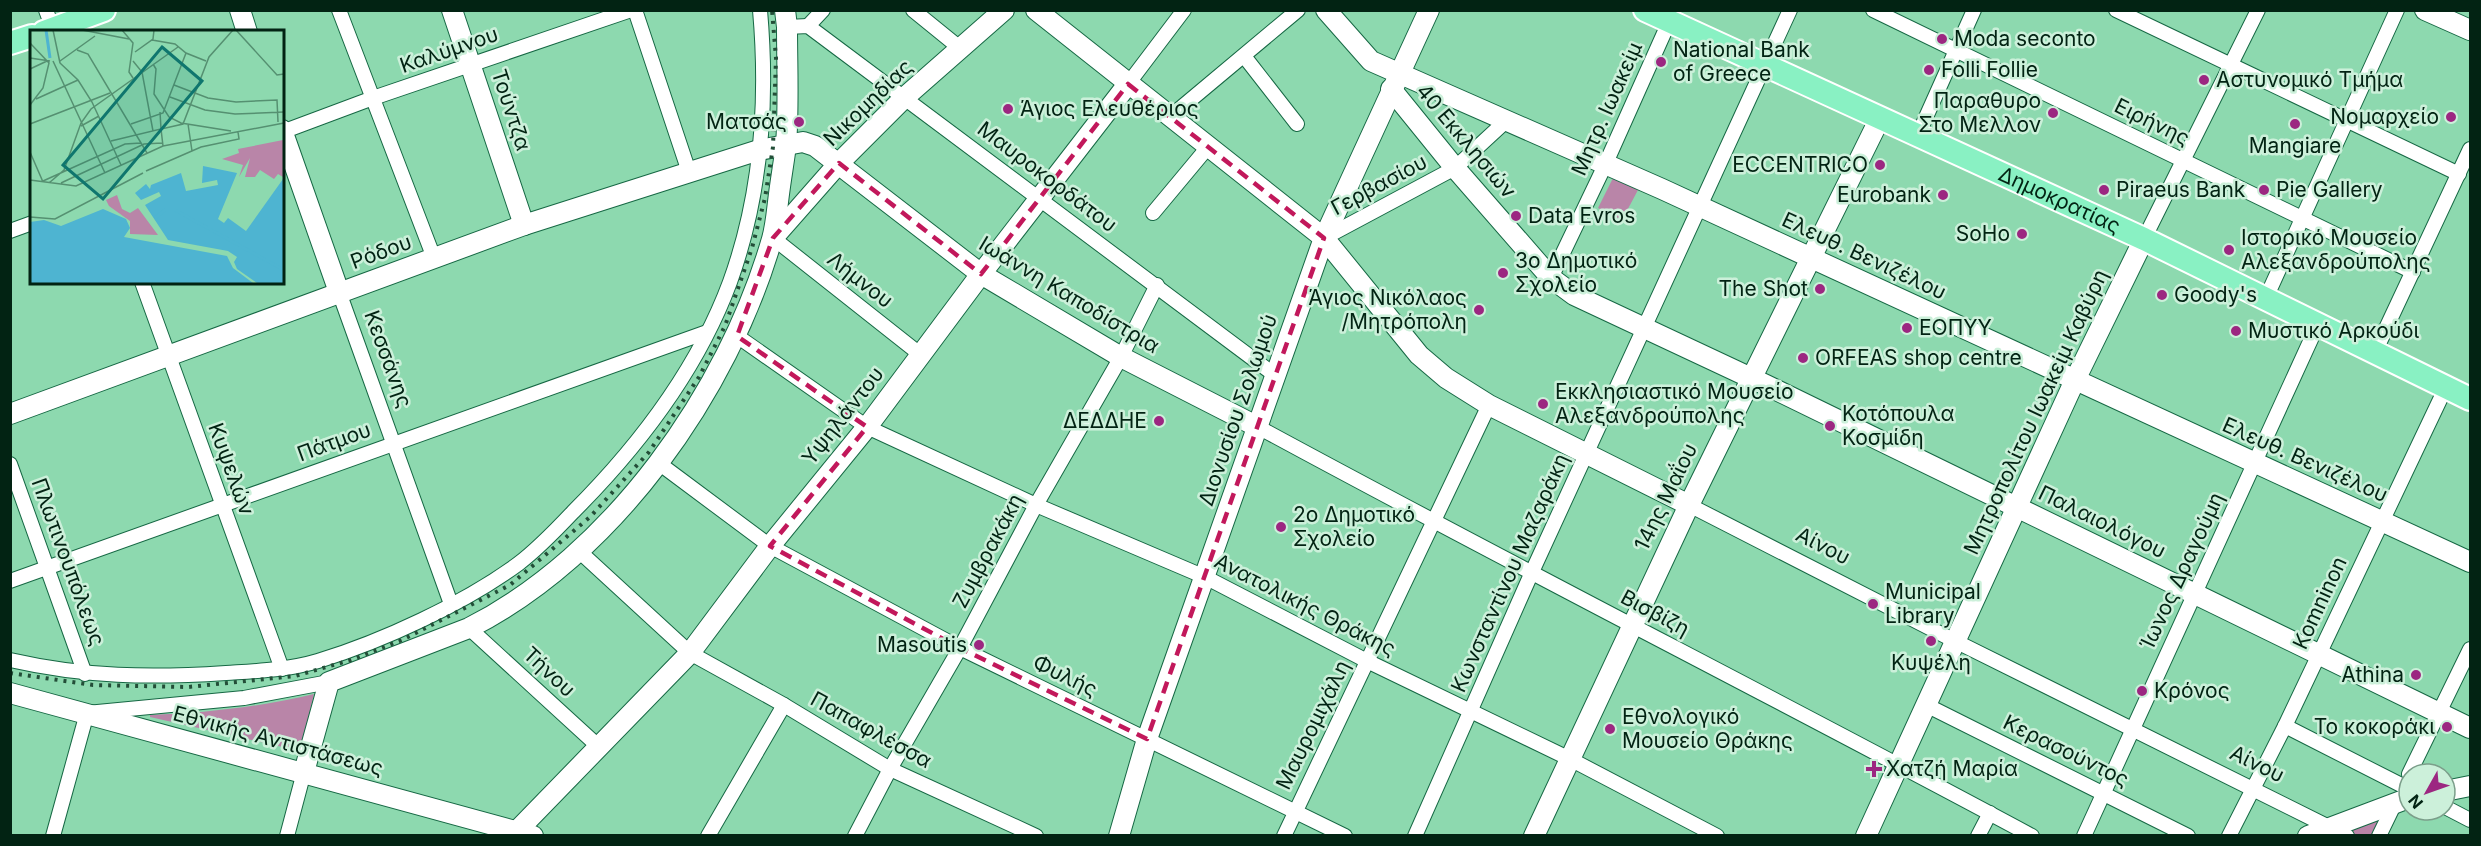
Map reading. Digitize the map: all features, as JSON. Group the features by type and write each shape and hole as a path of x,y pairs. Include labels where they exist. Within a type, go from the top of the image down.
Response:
{"main road":[{"path":"49,26 104,10"},
{"name":"Δημοκρατίας","path":"1645,10 2144,239 2470,399"},
{"path":"10,43 30,37"}],"street":[{"path":"240,10 246,30"},
{"path":"339,10 434,258"},
{"name":"Τούντζα","path":"452,10 524,225"},
{"path":"633,10 689,172"},
{"name":"Καλύμνου","path":"284,130 633,10"},
{"path":"10,660 85,674 128,677 282,669 317,661 357,647 451,604 520,562 627,456 681,383 729,282 754,190 773,147 763,90 760,10"},
{"path":"53,836 87,713 244,698 329,682 470,628 515,601 579,551 660,464 702,397 736,336 773,238 773,147 786,19 808,26 823,10"},
{"path":"913,10 961,49"},
{"name":"Νικομηδίας","path":"773,238 839,163 906,97 1004,10"},
{"name":"Αίνου","path":"1036,10 1324,238 1395,327 1430,366 1457,387 1488,405 1587,453 1955,641 2339,831"},
{"name":"Υψηλάντου","path":"522,834 599,747 690,653 770,546 867,427 981,274 1184,10"},
{"path":"1170,117 1298,10"},
{"name":"40 Εκκλησιών","path":"1326,10 1368,58 1395,81 1455,168 1551,278"},
{"name":"Διονυσίου Σολωμού","path":"1119,836 1147,740 1324,238 1429,10"},
{"name":"Κωνσταντίνου Μαζαράκη","path":"1415,836 1532,572 1790,10"},
{"name":"Ειρήνης","path":"1873,10 1899,16 1956,51 2413,272"},
{"path":"1918,135 1974,10"},
{"path":"2116,10 2460,174"},
{"path":"2144,239 2258,10"},
{"path":"2266,298 2397,10"},
{"path":"2425,10 2470,30"},
{"name":"Μητρ. Ιωακείμ","path":"1551,278 1606,163 1669,22"},
{"name":"Μαυροκορδάτου","path":"808,26 906,97 1276,376"},
{"path":"1244,56 1298,124"},
{"name":"Ελευθ. Βενιζέλου","path":"1395,81 1507,120 1606,163 2470,562"},
{"name":"14ης Μαΐου","path":"1534,836 1689,505 1880,118"},
{"name":"Γερβασίου","path":"1324,238 1455,168 1507,120"},
{"name":"Κεσσάνης","path":"284,137 451,604"},
{"name":"Ιωάννη Καποδίστρια","path":"773,147 808,142 839,163 981,274 1121,357 1258,427"},
{"name":"Ρόδου","path":"10,414 524,225 773,147"},
{"path":"1153,213 1208,147"},
{"path":"2375,352 2470,149"},
{"path":"10,231 30,224"},
{"name":"Λήμνου","path":"773,238 921,355"},
{"name":"Μητροπολίτου Ιωακείμ Καβύρη","path":"1866,836 2075,380 2144,239"},
{"name":"Παλαιολόγου","path":"1551,278 1574,295 2017,506 2194,595 2319,653 2470,728"},
{"name":"Κυψελών","path":"143,284 282,669"},
{"name":"Ζυμβρακάκη","path":"855,836 890,769 960,648 1036,505 1121,357 1157,285"},
{"name":"Ίωνος Δραγούμη","path":"2084,836 2318,324"},
{"name":"Πάτμου","path":"10,581 707,332"},
{"name":"Ανατολικής Θράκης","path":"736,336 867,427 1036,505 1205,577 1367,661 1570,759 1717,836"},
{"name":"Komninon","path":"2229,836 2285,726 2446,387"},
{"name":"Μαυρομιχάλη","path":"1284,836 1488,405"},
{"name":"Βισβίζη","path":"1258,427 1433,522 1632,624 2032,836"},
{"name":"Πλωτινουπόλεως","path":"10,464 85,674"},
{"name":"Φυλής","path":"660,464 770,546 960,648 1346,836"},
{"name":"Παπαφλέσσα","path":"579,551 690,653 784,705 890,769 1036,836"},
{"name":"Τήνου","path":"470,628 599,747"},
{"path":"2417,762 2470,649"},
{"path":"287,836 329,682"},
{"name":"Εθνικής Αντιστάσεως","path":"10,693 304,772 522,834"},
{"path":"708,836 784,705"},
{"name":"Κερασούντος","path":"1926,705 2188,836"},
{"path":"2285,726 2397,783"},
{"path":"2308,836 2339,831 2397,794"},
{"path":"2379,836 2397,804"},
{"path":"1978,836 1990,813"}],"highlighted area":[{"path":"1128,84 1324,238 1147,739 960,648 770,546 867,427 737,336 773,238 839,163 981,274"}],"shaded area":[{"path":"1613,178 1638,190 1622,220 1598,208"},
{"path":"314,694 300,751 150,717 150,715 253,706"},
{"path":"2387,810 2376,835 2356,835 2340,828"}],"railway":[{"path":"10,673 93,685 188,687 295,676 351,660 402,640 510,585 590,517 649,452 699,377 725,326 752,248 765,198 773,147 776,58 772,10"}],"place":[{"name":"Moda seconto","path":"1942,39"},
{"name":"National Bank of Greece","path":"1661,62"},
{"name":"Folli Follie","path":"1929,70"},
{"name":"Αστυνομικό Τμήμα","path":"2204,80"},
{"name":"Άγιος Ελευθέριος","path":"1008,109"},
{"name":"Παραθυρο Στο Μελλον","path":"2053,113"},
{"name":"Νομαρχείο","path":"2451,117"},
{"name":"Ματσάς","path":"799,122"},
{"name":"Mangiare","path":"2295,124"},
{"name":"ECCENTRICO","path":"1880,165"},
{"name":"Piraeus Bank","path":"2104,190"},
{"name":"Pie Gallery","path":"2264,190"},
{"name":"Eurobank","path":"1943,195"},
{"name":"Data Evros","path":"1516,216"},
{"name":"SοHο","path":"2022,234"},
{"name":"Ιστορικό Μουσείο Αλεξανδρούπολης","path":"2229,250"},
{"name":"3ο Δημοτικό Σχολείο","path":"1503,273"},
{"name":"The Shot","path":"1820,289"},
{"name":"Goody's","path":"2162,295"},
{"name":"Άγιος Νικόλαος /Μητρόπολη","path":"1479,310"},
{"name":"ΕΟΠΥΥ","path":"1907,328"},
{"name":"Μυστικό Αρκούδι","path":"2236,331"},
{"name":"ORFEAS shop centre","path":"1803,358"},
{"name":"Εκκλησιαστικό Μουσείο Αλεξανδρούπολης","path":"1543,404"},
{"name":"ΔΕΔΔΗΕ","path":"1159,421"},
{"name":"Κοτόπουλα Κοσμίδη","path":"1830,426"},
{"name":"2o Δημοτικό Σχολείο","path":"1281,527"},
{"name":"Municipal Library","path":"1873,604"},
{"name":"Κυψέλη","path":"1931,641"},
{"name":"Masoutis","path":"979,645"},
{"name":"Athina","path":"2416,675"},
{"name":"Κρόνος","path":"2142,691"},
{"name":"Το κοκοράκι","path":"2447,727"},
{"name":"Εθνολογικό Μουσείο Θράκης","path":"1610,729"},
{"name":"Χατζή Μαρία","path":"1874,769"}]}
